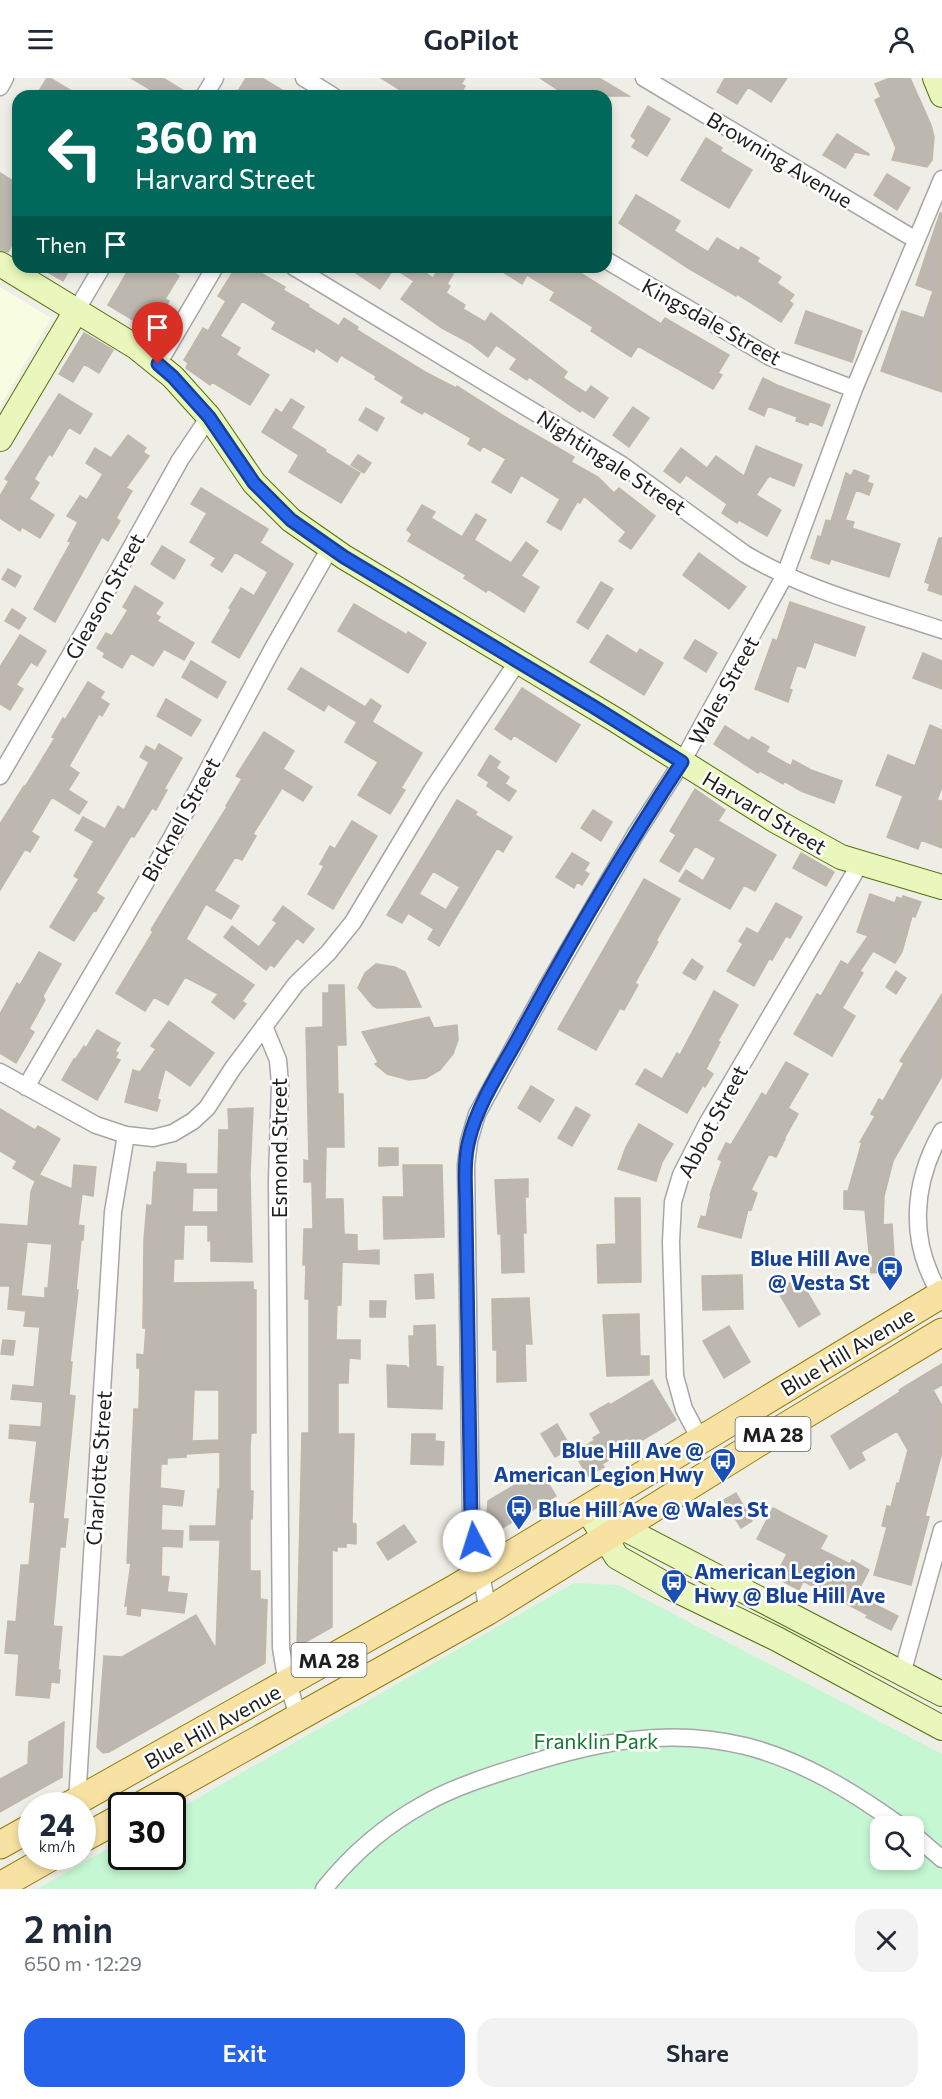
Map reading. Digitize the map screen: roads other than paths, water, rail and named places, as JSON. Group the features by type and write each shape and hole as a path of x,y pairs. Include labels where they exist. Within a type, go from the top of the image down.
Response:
{"main road":[{"path":"935,78 942,95"},
{"name":"Harvard Street","path":"15,273 136,347 173,377 209,417 254,483 291,520 330,548 776,821 856,863 942,887"},
{"path":"0,439 76,311"},
{"name":"Blue Hill Avenue","path":"94,1792 480,1572 941,1294"},
{"name":"Blue Hill Avenue","path":"165,1792 488,1611 942,1332"},
{"path":"586,1508 613,1533 942,1694"},
{"path":"613,1533 617,1557 633,1567 777,1639 942,1728"},
{"path":"0,1845 18,1835"},
{"path":"0,1886 28,1870"}],"street":[{"path":"0,87 5,78"},
{"name":"Browning Avenue","path":"644,78 916,240"},
{"name":"Wales Street","path":"488,1611 471,1522 466,1165 469,1141 477,1114 541,997 635,835 682,762 785,575 854,389 942,179"},
{"name":"Kingsdale Street","path":"612,264 770,357 854,389"},
{"path":"76,311 98,273"},
{"path":"158,364 211,273"},
{"name":"Nightingale Street","path":"304,273 613,459 745,554 785,575 942,630"},
{"name":"Gleason Street","path":"0,776 180,460 209,417"},
{"name":"Bicknell Street","path":"26,1087 172,837 272,650 330,548"},
{"path":"0,1072 96,1125 126,1135 153,1138 173,1133 193,1121 207,1108 296,984 328,953 361,911 432,790 518,661"},
{"name":"Abbot Street","path":"700,1439 684,1409 675,1376 671,1242 674,1202 681,1175 708,1122 854,874 856,863"},
{"name":"Esmond Street","path":"264,1026 278,1060 280,1084 278,1180 281,1648 298,1717"},
{"path":"941,1294 922,1259 918,1216 924,1172 942,1131"},
{"name":"Charlotte Street","path":"74,1792 113,1212 126,1135"},
{"path":"902,1674 942,1530"},
{"path":"324,1889 368,1844 397,1821 425,1804 494,1774 585,1747 623,1740 658,1737 719,1741 776,1755 846,1790 885,1816"},
{"path":"924,1844 942,1859"}],"place":[{"name":"Blue Hill Ave @ Vesta St","path":"890,1292"},
{"name":"Blue Hill Ave @ American Legion Hwy","path":"723,1484"},
{"name":"Blue Hill Ave @ Wales St","path":"519,1531"},
{"name":"American Legion Hwy @ Blue Hill Ave","path":"674,1605"}],"park label":[{"name":"Franklin Park","path":"596,1740"}]}
